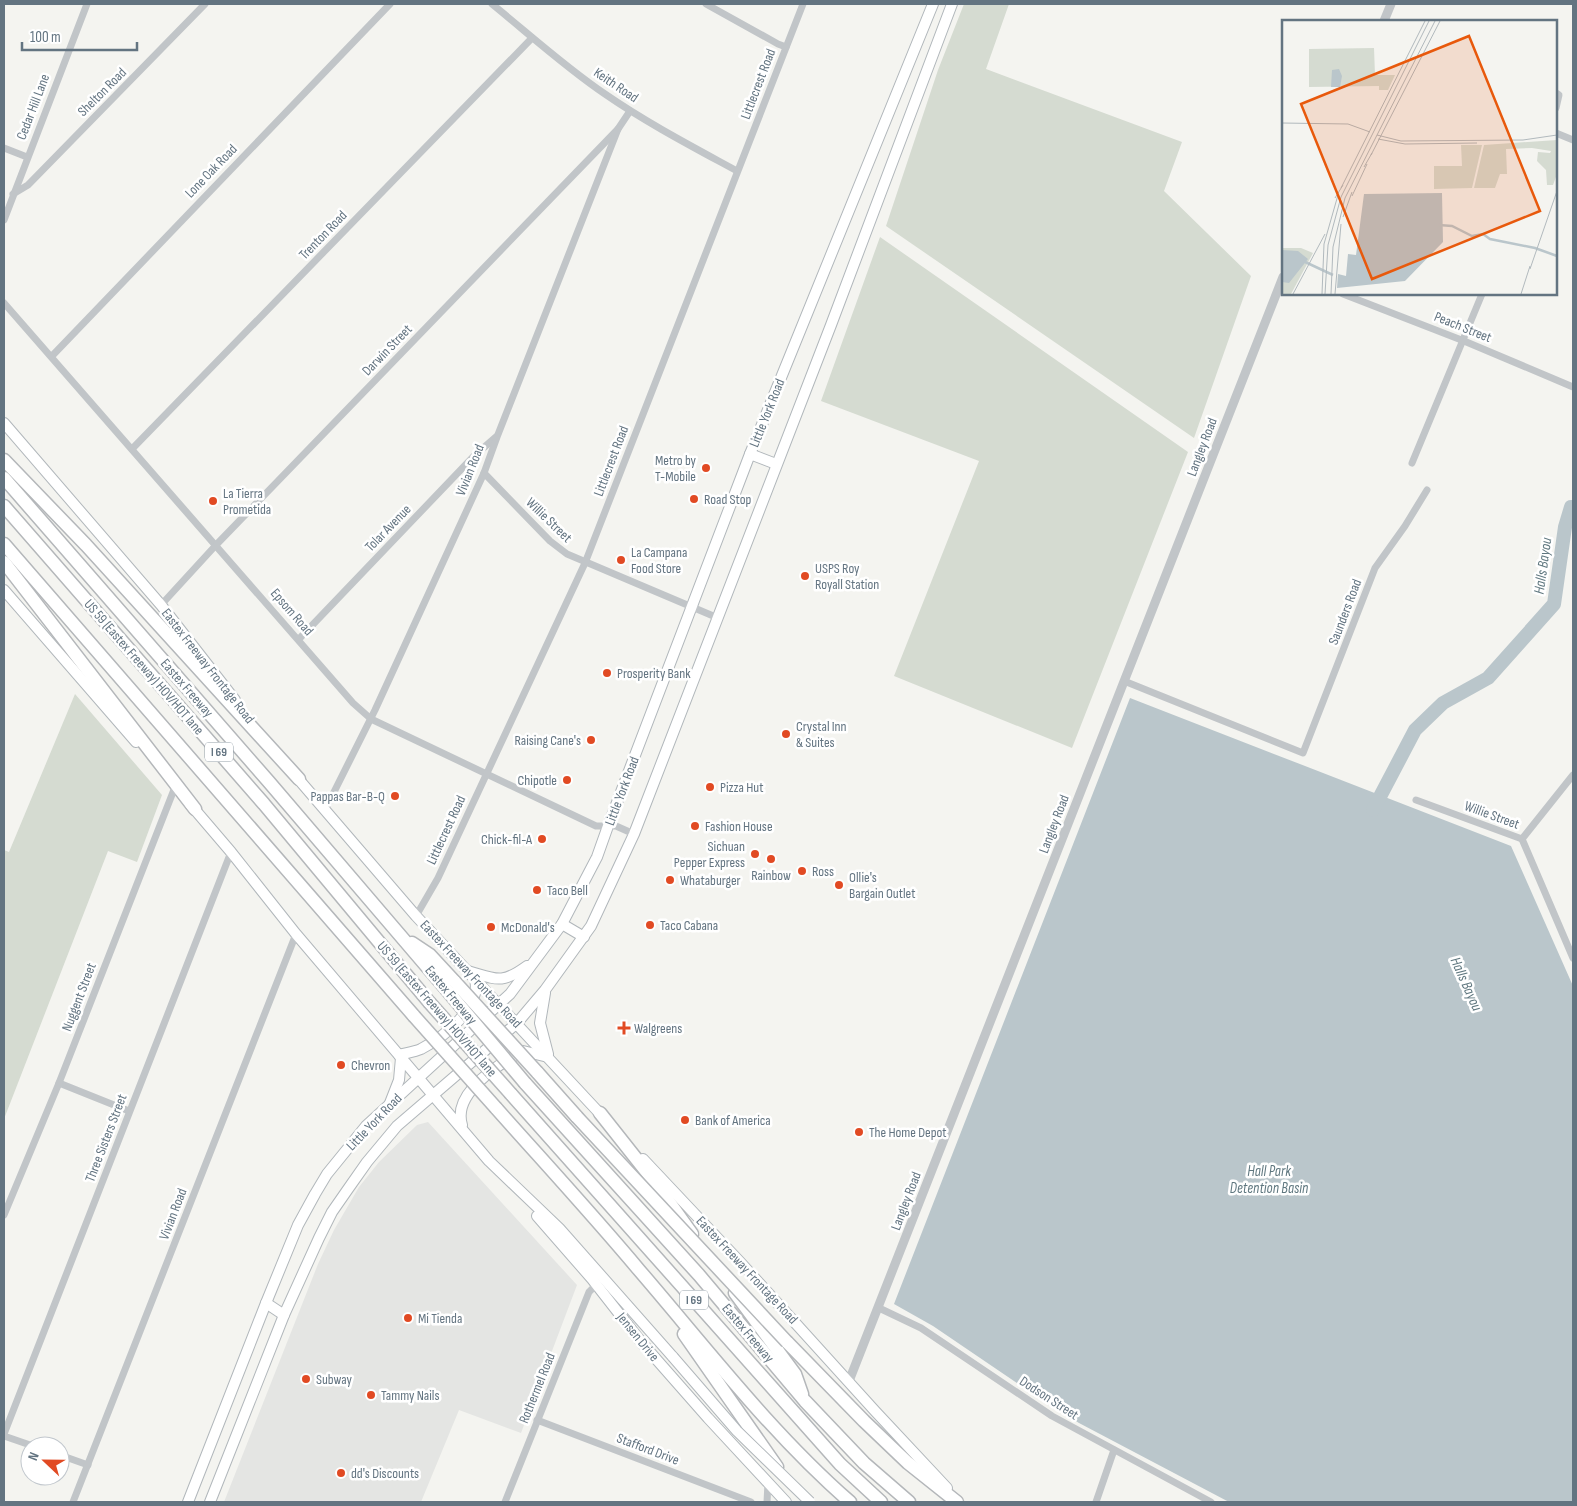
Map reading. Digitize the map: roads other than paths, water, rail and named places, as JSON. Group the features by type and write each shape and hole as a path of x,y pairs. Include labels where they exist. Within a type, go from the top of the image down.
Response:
{"highway":[{"path":"4,460 86,545 299,779"},
{"name":"Eastex Freeway","path":"4,478 270,782 400,935 450,986 525,1083 699,1275 805,1401 864,1463 909,1502"},
{"name":"US 59 (Eastex Freeway) HOV/HOT lane","path":"4,506 264,804 429,1002 840,1464 880,1502"},
{"name":"I 69","path":"4,544 414,1016 638,1268 752,1404 850,1502"},
{"path":"4,562 195,809"},
{"path":"450,986 536,1072 786,1342 908,1463 957,1502"},
{"path":"600,1113 657,1185 795,1374 805,1401"},
{"path":"638,1268 802,1502"}],"main road":[{"name":"Little York Road","path":"188,1502 298,1224 327,1174 366,1126 512,991 562,924 587,877 750,454 933,4"},
{"name":"Little York Road","path":"210,1502 284,1315 332,1212 384,1140 397,1126 517,1023 545,990 584,937 634,834 858,254 952,4"},
{"name":"Eastex Freeway Frontage Road","path":"4,424 161,605 239,707 416,916 735,1256 940,1481 963,1502"},
{"path":"750,454 776,464"},
{"path":"4,590 195,809 296,934 496,1167 559,1228 738,1430 810,1502"},
{"path":"562,924 584,937"},
{"path":"467,970 501,979 513,976 536,960"},
{"path":"400,1057 428,1045 456,1022 468,1009 475,996 477,988 475,979"},
{"path":"462,1128 459,1116 465,1096 499,1066 523,1051 549,1058 540,1023 545,990"},
{"path":"389,1105 399,1080 400,1057"},
{"name":"Jensen Drive","path":"496,1167 596,1284 642,1343 786,1502"},
{"path":"266,1303 284,1315"}],"street":[{"name":"Cedar Hill Lane","path":"4,220 87,4"},
{"name":"Shelton Road","path":"13,194 28,185 205,4"},
{"name":"Lone Oak Road","path":"52,356 390,4"},
{"name":"Keith Road","path":"492,4 604,94 630,111 737,171"},
{"path":"706,4 786,47"},
{"name":"Littlecrest Road","path":"416,916 438,878 585,563 803,4"},
{"path":"1384,20 1391,4"},
{"name":"Trenton Road","path":"132,449 532,38"},
{"name":"Darwin Street","path":"161,605 216,545 618,129 630,111"},
{"name":"Vivian Road","path":"325,810 370,719 484,473 618,129"},
{"path":"1557,133 1573,140"},
{"path":"4,148 27,157"},
{"name":"Langley Road","path":"849,1381 1282,280"},
{"name":"Peach Street","path":"1346,295 1464,341 1573,387"},
{"path":"1412,463 1482,295"},
{"name":"Epsom Road","path":"4,303 353,703 370,719 596,826 616,826 634,834"},
{"name":"Tolar Avenue","path":"299,639 497,436"},
{"name":"Willie Street","path":"484,473 550,541 567,554 718,618"},
{"name":"Saunders Road","path":"1124,681 1303,753 1375,568 1406,526 1427,490"},
{"path":"1522,840 1573,775"},
{"name":"Nuggent Street","path":"4,1215 59,1083 176,787"},
{"name":"Willie Street","path":"1416,800 1522,840 1573,958"},
{"name":"Three Sisters Street","path":"4,1435 231,852"},
{"name":"Vivian Road","path":"73,1502 296,934"},
{"path":"59,1083 130,1111"},
{"name":"Rothermel Road","path":"505,1502 589,1292 596,1284"},
{"name":"Dodson Street","path":"879,1308 921,1328 1052,1416 1211,1502"},
{"name":"Stafford Drive","path":"537,1420 751,1502"},
{"path":"4,1435 20,1441"},
{"path":"1096,1502 1114,1450"},
{"path":"70,1459 88,1465"},
{"path":"766,1502 768,1483"}],"water":[{"name":"Hall Park Detention Basin","path":"1130,698 1511,846 1573,986 1573,1502 1229,1502 1079,1423 933,1326 894,1304"}],"waterway":[{"name":"Halls Bayou","path":"1373,810 1415,730 1443,703 1488,678 1554,604 1565,527 1571,507 1573,507"}],"place":[{"name":"Metro by T-Mobile","path":"706,468"},
{"name":"Road Stop","path":"694,499"},
{"name":"La Tierra Prometida","path":"213,501"},
{"name":"La Campana Food Store","path":"621,560"},
{"name":"USPS Roy Royall Station","path":"805,576"},
{"name":"Prosperity Bank","path":"607,673"},
{"name":"Crystal Inn & Suites","path":"786,734"},
{"name":"Raising Cane's","path":"591,740"},
{"name":"Chipotle","path":"567,780"},
{"name":"Pizza Hut","path":"710,787"},
{"name":"Pappas Bar-B-Q","path":"395,796"},
{"name":"Fashion House","path":"695,826"},
{"name":"Chick-fil-A","path":"542,839"},
{"name":"Sichuan Pepper Express","path":"755,854"},
{"name":"Rainbow","path":"771,859"},
{"name":"Ross","path":"802,871"},
{"name":"Whataburger","path":"670,880"},
{"name":"Ollie's Bargain Outlet","path":"839,885"},
{"name":"Taco Bell","path":"537,890"},
{"name":"Taco Cabana","path":"650,925"},
{"name":"McDonald's","path":"491,927"},
{"name":"Walgreens","path":"624,1028"},
{"name":"Chevron","path":"341,1065"},
{"name":"Bank of America","path":"685,1120"},
{"name":"The Home Depot","path":"859,1132"},
{"name":"Mi Tienda","path":"408,1318"},
{"name":"Subway","path":"306,1379"},
{"name":"Tammy Nails","path":"371,1395"},
{"name":"dd's Discounts","path":"341,1473"}]}
